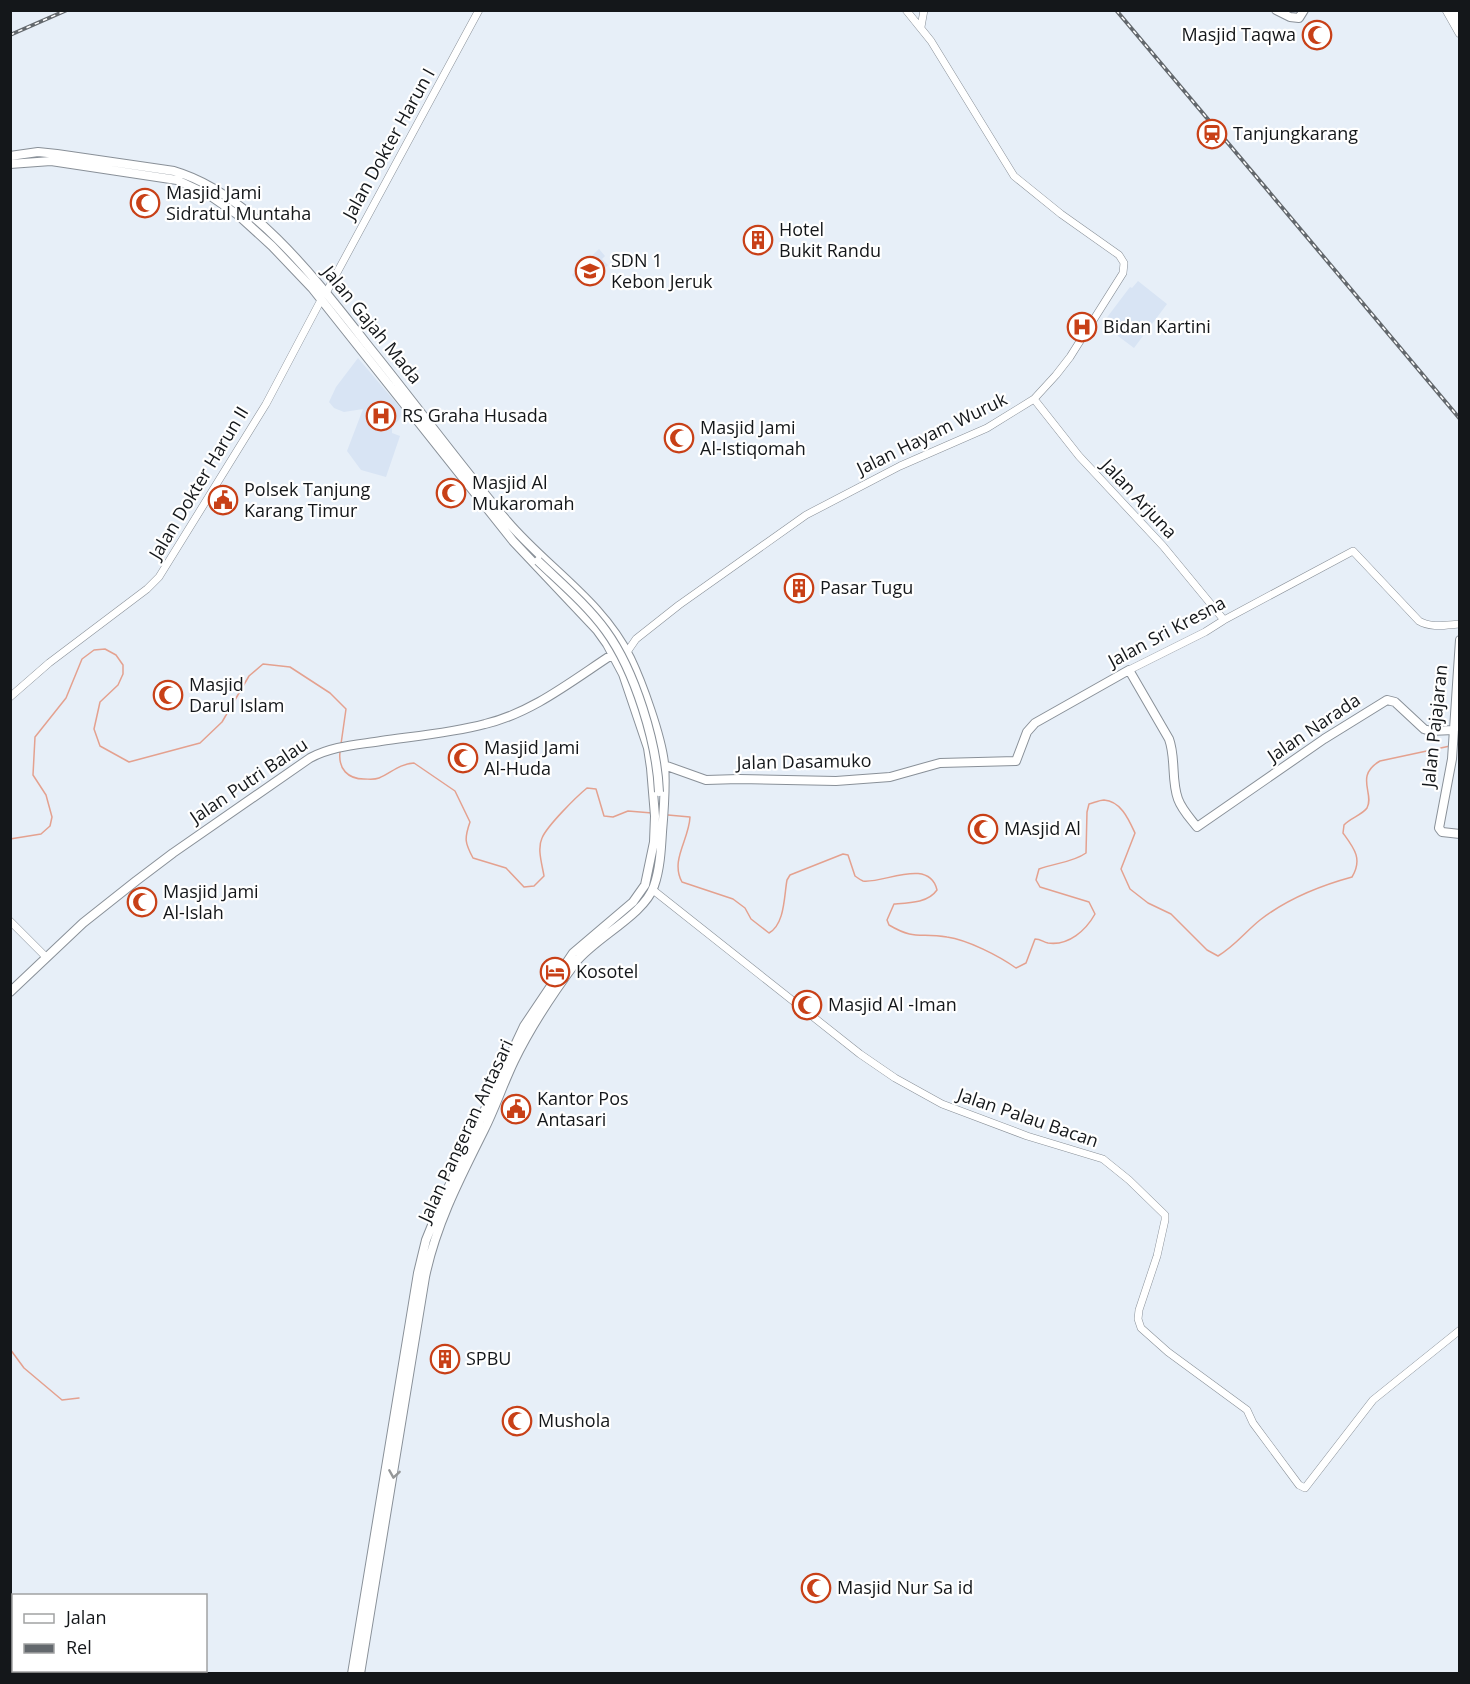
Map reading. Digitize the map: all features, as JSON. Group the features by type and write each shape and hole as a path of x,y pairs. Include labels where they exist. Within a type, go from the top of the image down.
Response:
{"highway":[{"path":"1447,10 1460,33"},
{"path":"1456,10 1460,18"}],"main road":[{"path":"1276,10 1290,17 1301,14"},
{"name":"Jalan Gajah Mada","path":"10,156 38,152 185,174 238,205 256,226"},
{"name":"Jalan Gajah Mada","path":"10,164 51,161 177,180 202,191 223,204 287,250 523,552 591,623 613,654"},
{"name":"Jalan Gajah Mada","path":"374,361 506,519 601,614 627,652"},
{"path":"531,545 537,559"},
{"path":"523,552 537,559 595,617 621,655 653,745 658,768 659,805"},
{"path":"591,623 600,624 601,614"},
{"path":"602,636 601,630 604,627 608,626 614,631"},
{"name":"Jalan Pajajaran","path":"1460,640 1452,759 1439,828 1442,832 1460,834"},
{"name":"Jalan Pangeran Antasari","path":"360,1674 419,1265 426,1240 509,1053 544,994 573,953 628,906 644,888 652,852 664,765 660,742 627,652"},
{"name":"Jalan Pangeran Antasari","path":"395,1436 436,1234 515,1060 552,996 580,958 637,909 653,890 661,850 659,805 650,757 636,711 613,654"},
{"name":"Jalan Putri Balau","path":"10,992 83,923 173,853 300,765 331,749 347,745 445,732 501,720 532,706 613,654"},
{"name":"Jalan Sri Kresna","path":"1016,761 1027,732 1035,723 1129,670"},
{"name":"Jalan Narada","path":"1129,670 1169,739 1176,792 1179,801 1197,827 1324,739 1388,700 1395,702 1424,729 1454,730"},
{"path":"631,698 640,702 643,699 643,693"},
{"path":"636,711 636,706 640,703 645,704 648,708"},
{"name":"Jalan Dasamuko","path":"664,765 697,778 717,781 739,779 805,781 890,777 940,763 1016,761"},
{"name":"Jalan Pangeran Antasari","path":"352,1674 393,1449"}],"street":[{"name":"Jalan Dokter Harun I","path":"324,296 479,10"},
{"path":"921,27 924,10"},
{"name":"Jalan Hayam Wuruk","path":"627,652 636,639 679,605 806,515 892,470 987,428 1034,399 1070,357 1123,273 1124,263 1119,255 1061,214 1014,176 921,27 907,11"},
{"name":"Jalan Dokter Harun II","path":"10,697 50,663 147,589 164,572 266,404 324,296"},
{"name":"Jalan Arjuna","path":"1034,399 1079,456 1163,546 1224,620"},
{"name":"Jalan Sri Kresna","path":"1129,670 1205,632 1353,551 1419,621 1435,626 1460,624"},
{"path":"614,631 626,639 636,639"},
{"name":"Jalan Palau Bacan","path":"653,890 860,1054 895,1078 942,1104 1035,1139 1103,1159 1141,1190 1165,1215 1166,1220 1139,1310 1138,1319 1141,1328 1168,1352 1247,1410 1253,1423 1293,1480 1305,1488 1373,1400 1460,1330"},
{"path":"10,921 46,957"}],"shaded area":[{"name":"SDN 1 Kebon Jeruk","path":"599,249 605,256 602,259 608,265 587,286 583,281 580,283 572,275"},
{"path":"1138,281 1167,304 1134,348 1102,324 1130,287 1132,288"},
{"name":"RS Graha Husada","path":"358,358 403,411 399,420 392,426 392,433 400,436 386,477 361,470 347,451 363,409 344,412 334,408 329,402 336,387"}],"waterway":[{"path":"10,839 41,834 50,826 52,817 46,795 33,775 35,737 66,698 82,659 94,650 105,649 116,655 123,665 123,674 118,685 100,702 94,729 100,746 129,762 200,743 222,722 249,676 263,664 290,667 330,693 346,709 341,744"},
{"path":"668,815 690,817 678,866 682,882 733,899 745,908 751,919 769,933 781,916 787,880 790,875 843,854 848,855 855,876 863,881 915,873 925,875 932,880 937,890 929,898 918,902 894,904 887,920 889,925 912,935 938,936 964,941 1016,968 1026,963 1035,939 1048,943 1063,942 1082,931 1095,914 1089,902 1040,887 1036,880 1039,869 1075,859 1086,853 1089,804 1102,800 1110,801 1124,812 1135,833 1121,869 1130,889 1148,903 1171,914 1207,950 1218,956 1260,920 1281,906 1316,889 1352,877 1357,859 1354,849 1343,833 1344,825 1367,808 1369,803 1367,779 1372,767 1380,761 1450,746"},
{"path":"340,752 342,768 349,775 358,779 377,779 399,767 414,763 455,791 470,822 466,841 473,858 506,868 524,887 534,886 544,876 540,847 545,833 562,812 587,788 596,789 604,816 613,817 628,811 652,813"},
{"path":"10,1349 24,1368 62,1400 79,1398"}],"railway":[{"path":"10,35 67,10"},
{"path":"1116,10 1460,419"}],"place":[{"name":"Masjid Taqwa","path":"1317,35"},
{"name":"Tanjungkarang","path":"1212,134"},
{"name":"Masjid Jami Sidratul Muntaha","path":"145,203"},
{"name":"Hotel Bukit Randu","path":"758,240"},
{"name":"SDN 1 Kebon Jeruk","path":"590,271"},
{"name":"Bidan Kartini","path":"1082,327"},
{"name":"RS Graha Husada","path":"381,416"},
{"name":"Masjid Jami Al-Istiqomah","path":"679,438"},
{"name":"Masjid Al Mukaromah","path":"451,493"},
{"name":"Polsek Tanjung Karang Timur","path":"223,500"},
{"name":"Pasar Tugu","path":"799,588"},
{"name":"Masjid Darul Islam","path":"168,695"},
{"name":"Masjid Jami Al-Huda","path":"463,758"},
{"name":"MAsjid Al","path":"983,829"},
{"name":"Masjid Jami Al-Islah","path":"142,902"},
{"name":"Kosotel","path":"555,972"},
{"name":"Masjid Al -Iman","path":"807,1005"},
{"name":"Kantor Pos Antasari","path":"516,1109"},
{"name":"SPBU","path":"445,1359"},
{"name":"Mushola","path":"517,1421"},
{"name":"Masjid Nur Sa id","path":"816,1588"}]}
